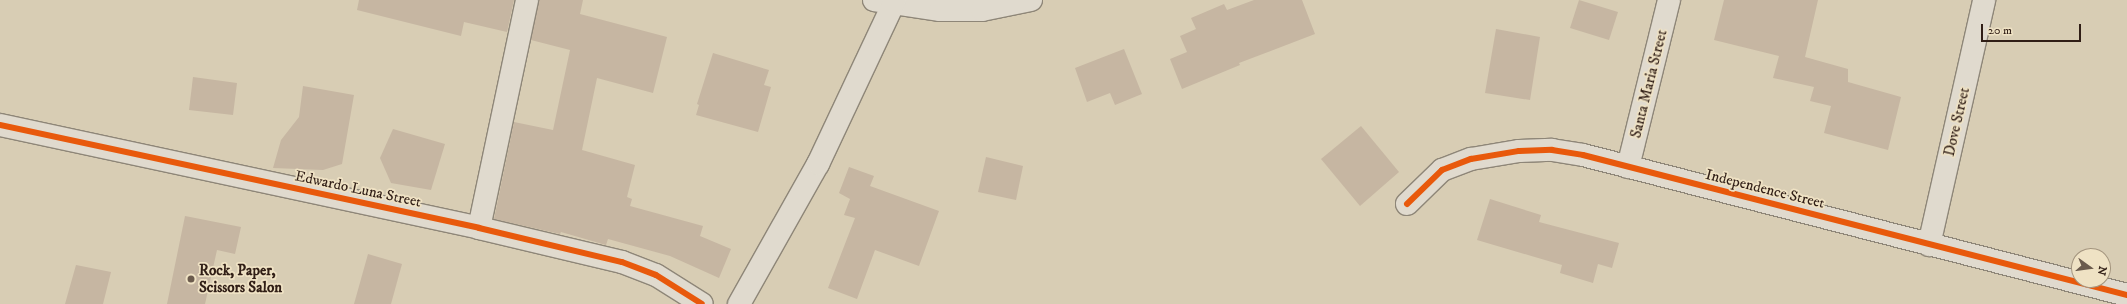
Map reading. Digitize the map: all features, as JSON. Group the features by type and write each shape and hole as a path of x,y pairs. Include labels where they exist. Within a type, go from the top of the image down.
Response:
{"street":[{"path":"479,228 527,0"},
{"path":"739,304 818,164 888,1 940,10 982,10 1031,0"},
{"name":"Santa Maria Street","path":"1628,167 1669,0"},
{"name":"Dove Street","path":"1929,245 1984,0"},
{"name":"Edwardo Luna Street","path":"0,125 479,228 622,262 656,275 702,304"},
{"name":"Independence Street","path":"1407,204 1442,170 1471,159 1519,151 1552,150 1583,155 1929,245 2127,294"}],"building":[{"path":"359,0 514,0 507,32 464,22 461,36 357,10"},
{"path":"539,0 583,0 580,14 667,37 653,93 597,78 582,150 635,165 627,197 632,199 630,206 703,226 700,236 731,249 719,278 670,256 608,239 606,245 561,232 560,234 494,219 514,122 553,130 570,50 531,40"},
{"path":"1254,0 1302,0 1315,34 1239,63 1240,65 1182,89 1170,59 1187,52 1180,36 1196,29 1191,18 1224,4 1227,10"},
{"path":"1579,0 1618,12 1609,40 1570,28"},
{"path":"1724,0 1818,0 1805,57 1848,69 1848,82 1901,97 1888,150 1824,133 1831,106 1810,101 1814,87 1773,78 1779,56 1714,40"},
{"path":"1496,29 1540,37 1530,100 1485,93"},
{"path":"1124,49 1142,94 1115,105 1110,93 1087,102 1075,68"},
{"path":"713,53 769,70 764,85 771,87 758,132 696,115 699,105 697,104"},
{"path":"193,77 237,83 233,115 189,110"},
{"path":"303,86 354,95 342,164 323,170 273,168 281,140 299,117"},
{"path":"1361,126 1399,172 1360,206 1321,159"},
{"path":"393,129 445,144 431,190 391,183 380,158"},
{"path":"986,157 1023,166 1016,200 978,192"},
{"path":"849,167 874,176 870,186 939,211 919,266 875,250 857,299 828,288 855,218 844,215 850,199 839,193"},
{"path":"1490,199 1541,215 1539,222 1619,243 1612,268 1598,264 1593,283 1560,273 1562,265 1477,240"},
{"name":"Rock, Paper, Scissors Salon","path":"185,216 241,227 235,254 217,250 205,304 167,304"},
{"path":"368,254 402,264 391,304 354,304"},
{"path":"76,265 111,272 103,304 65,304"}],"cycle path":[{"path":"0,125 479,228 622,262 656,275 702,304"},
{"path":"1407,204 1442,170 1471,159 1519,151 1552,150 1583,155 2127,295"}],"place":[{"name":"Rock, Paper, Scissors Salon","path":"191,279"}]}
